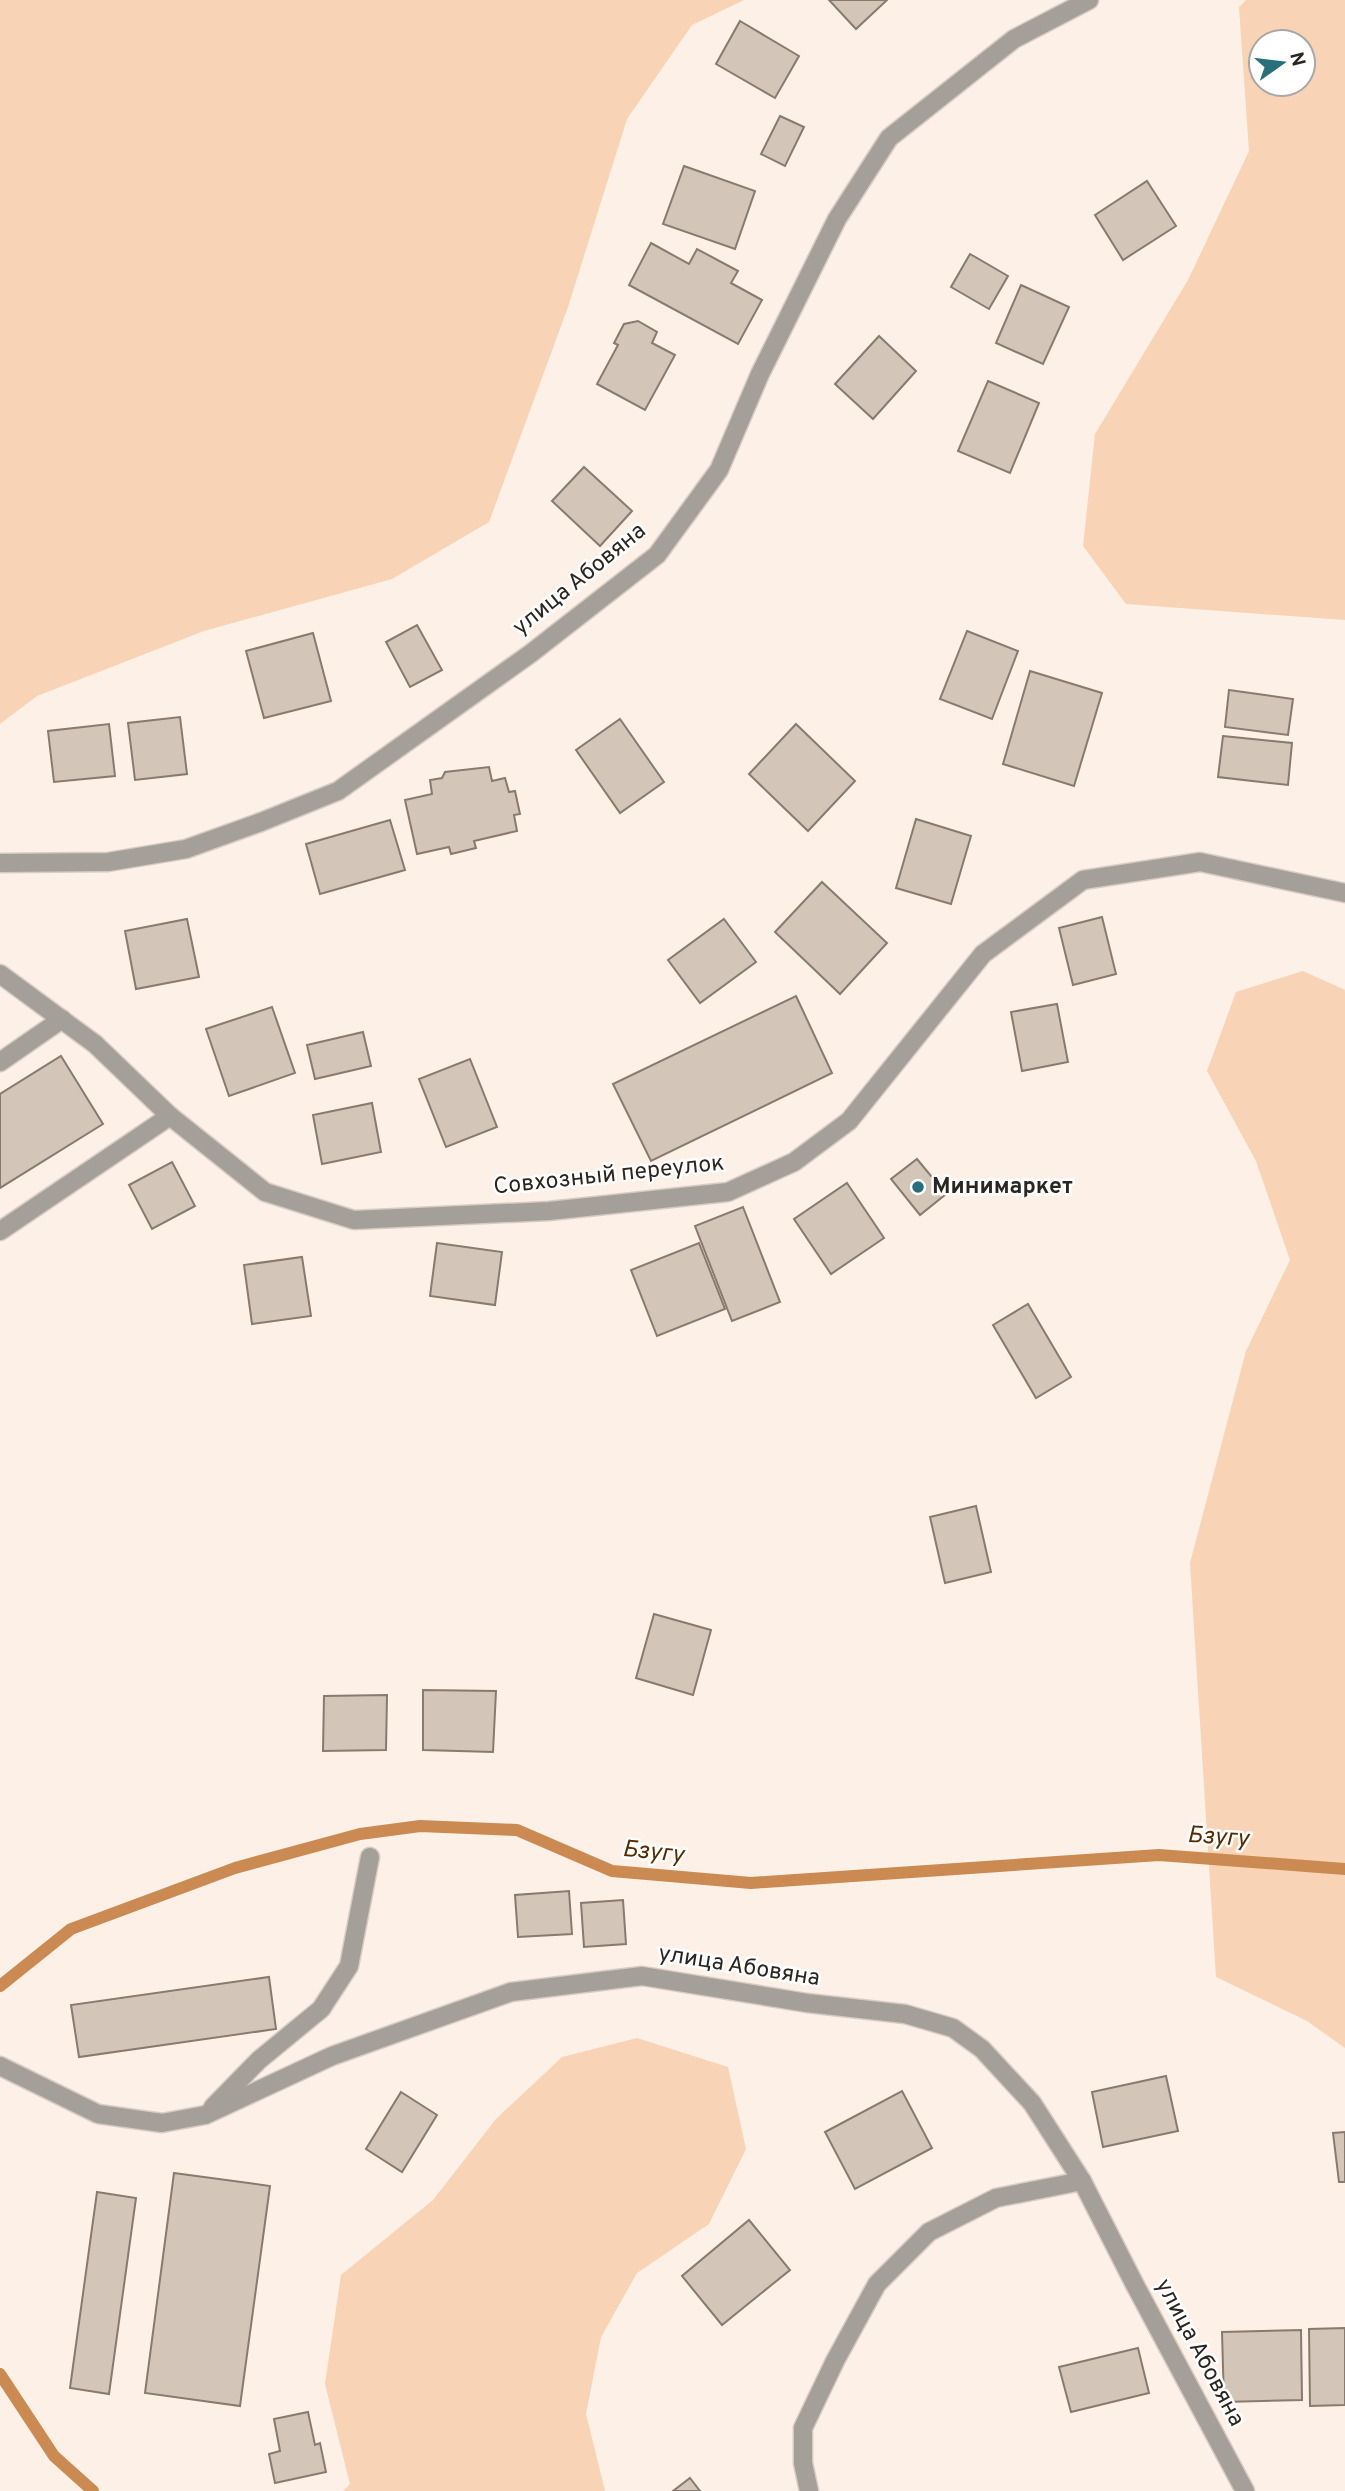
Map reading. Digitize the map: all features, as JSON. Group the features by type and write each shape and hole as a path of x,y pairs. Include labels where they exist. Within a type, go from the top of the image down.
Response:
{"street":[{"name":"улица Абовяна","path":"0,863 108,862 186,849 338,791 530,654 657,555 719,470 760,374 837,219 889,138 1014,39 1089,0"},
{"name":"Совхозный переулок","path":"0,974 95,1044 170,1116 265,1192 354,1220 549,1211 729,1192 794,1162 849,1121 984,954 1083,880 1200,862 1345,893"},
{"path":"0,1062 62,1019"},
{"path":"0,1231 170,1116"},
{"path":"205,2115 259,2060 321,2009 349,1966 370,1857"},
{"name":"улица Абовяна","path":"0,2066 98,2114 162,2123 205,2115 332,2056 511,1992 642,1976 807,2003 905,2014 953,2028 982,2049 1032,2103 1082,2181 1245,2491"},
{"path":"809,2491 803,2463 803,2428 835,2361 877,2284 929,2232 996,2198 1082,2181"}],"shaded area":[{"path":"0,0 744,0 692,25 627,119 568,307 489,522 392,579 204,631 37,696 0,724"},
{"path":"1246,0 1345,0 1345,620 1126,604 1083,546 1095,434 1188,280 1249,151 1239,7"},
{"path":"1303,971 1345,990 1345,2048 1307,2021 1216,1977 1190,1563 1246,1351 1290,1260 1256,1161 1207,1071 1236,992"},
{"path":"637,2038 728,2067 746,2149 709,2224 637,2273 601,2337 586,2414 605,2491 343,2491 350,2484 325,2384 341,2275 433,2200 496,2119 562,2057"}],"building":[{"path":"829,0 887,0 856,29"},
{"path":"740,21 799,56 775,98 716,64"},
{"path":"780,116 804,127 785,166 761,154"},
{"path":"684,166 755,191 735,249 663,224"},
{"path":"1147,181 1176,226 1123,260 1095,215"},
{"path":"651,243 689,264 697,249 738,271 731,283 762,300 738,344 629,285"},
{"path":"970,254 1008,276 989,309 951,287"},
{"path":"1021,285 1069,307 1043,364 996,343"},
{"path":"638,321 657,332 652,343 675,355 645,410 597,384 618,345 614,343 624,324"},
{"path":"879,336 916,371 873,419 835,384"},
{"path":"988,381 1039,403 1010,473 958,451"},
{"path":"584,467 632,511 600,546 552,501"},
{"path":"417,625 442,670 410,687 386,642"},
{"path":"967,631 1018,651 992,719 940,699"},
{"path":"313,633 331,701 264,718 246,651"},
{"path":"1030,671 1102,693 1074,786 1003,764"},
{"path":"1229,690 1293,699 1288,735 1225,727"},
{"path":"180,717 187,774 135,780 128,723"},
{"path":"620,719 664,782 620,813 576,750"},
{"path":"109,724 115,776 54,782 48,731"},
{"path":"796,724 855,781 808,831 749,774"},
{"path":"1223,736 1292,743 1288,785 1218,777"},
{"path":"489,767 492,781 505,778 509,792 515,791 520,814 514,815 517,831 474,841 476,848 451,854 449,847 417,854 405,800 432,794 430,780 442,778 445,772"},
{"path":"916,819 971,836 951,904 896,888"},
{"path":"390,820 405,870 320,894 306,844"},
{"path":"822,882 887,943 840,994 775,932"},
{"path":"1102,917 1116,974 1073,985 1059,928"},
{"path":"187,919 199,977 136,989 125,931"},
{"path":"724,919 756,962 700,1003 668,960"},
{"path":"796,996 832,1073 651,1161 613,1084"},
{"path":"1057,1004 1068,1062 1022,1071 1011,1012"},
{"path":"272,1007 295,1073 229,1096 206,1029"},
{"path":"363,1032 371,1066 315,1079 307,1045"},
{"path":"61,1056 103,1124 0,1188 0,1094"},
{"path":"470,1059 497,1127 446,1147 419,1079"},
{"path":"372,1103 381,1152 322,1164 313,1115"},
{"name":"Минимаркет","path":"917,1159 946,1194 920,1215 891,1179"},
{"path":"172,1162 195,1206 152,1229 129,1185"},
{"path":"847,1183 884,1238 831,1274 794,1219"},
{"path":"743,1207 780,1302 732,1321 695,1226"},
{"path":"437,1243 502,1252 495,1305 430,1296"},
{"path":"699,1243 725,1309 657,1336 631,1270"},
{"path":"302,1257 311,1316 252,1324 244,1265"},
{"path":"1028,1304 1071,1377 1036,1398 993,1325"},
{"path":"976,1506 991,1572 945,1583 930,1517"},
{"path":"654,1614 711,1630 693,1695 636,1678"},
{"path":"423,1690 496,1691 493,1752 423,1750"},
{"path":"387,1695 386,1750 323,1751 324,1696"},
{"path":"569,1891 572,1934 518,1937 515,1895"},
{"path":"623,1900 626,1944 584,1947 581,1903"},
{"path":"269,1977 276,2029 79,2057 71,2005"},
{"path":"1166,2076 1178,2131 1103,2147 1092,2092"},
{"path":"902,2091 932,2148 855,2189 825,2132"},
{"path":"401,2092 437,2115 402,2172 366,2149"},
{"path":"1345,2132 1345,2182 1339,2182 1333,2133"},
{"path":"174,2173 270,2186 240,2406 145,2393"},
{"path":"97,2192 136,2198 109,2394 70,2388"},
{"path":"749,2220 790,2270 722,2325 682,2276"},
{"path":"1345,2328 1345,2405 1310,2406 1309,2329"},
{"path":"1301,2330 1302,2400 1224,2402 1222,2332"},
{"path":"1138,2348 1149,2393 1071,2412 1059,2367"},
{"path":"308,2412 315,2445 320,2443 326,2472 275,2483 269,2454 280,2451 274,2419"},
{"path":"690,2478 700,2491 673,2491"}],"waterway":[{"name":"Бзугу","path":"0,1986 71,1929 235,1868 360,1834 420,1826 517,1830 612,1871 751,1883 1159,1855 1345,1869"},
{"path":"0,2374 54,2456 93,2491"}],"place":[{"name":"Минимаркет","path":"918,1187"}]}
